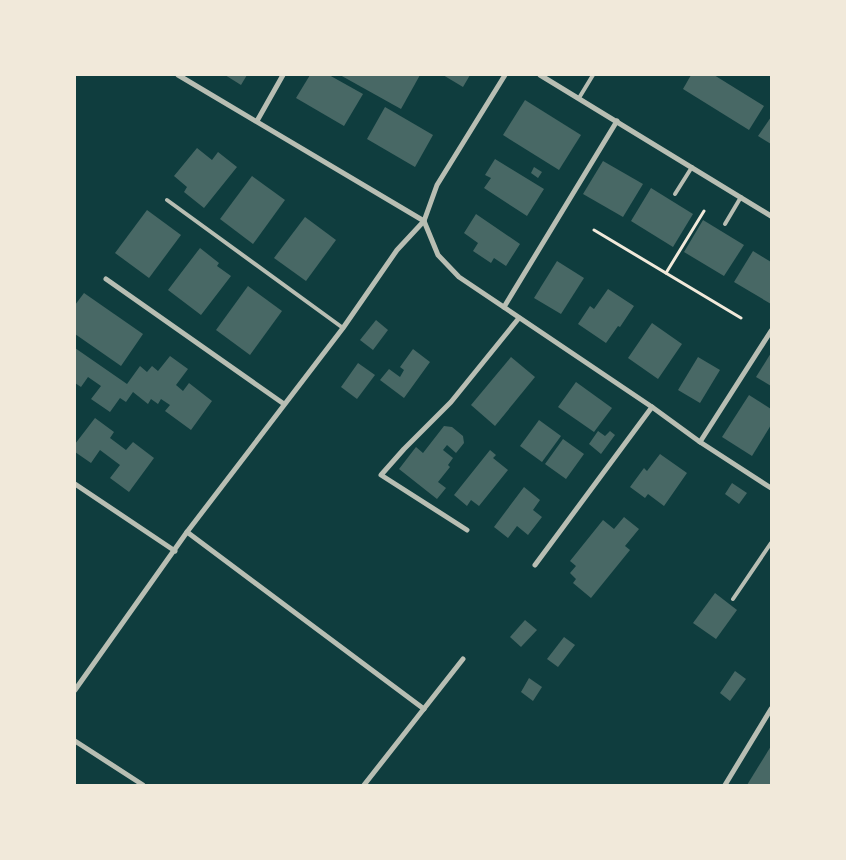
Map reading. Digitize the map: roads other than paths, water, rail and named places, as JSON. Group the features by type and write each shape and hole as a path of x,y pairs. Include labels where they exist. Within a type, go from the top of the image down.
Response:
{"street":[{"path":"178,75 424,221 438,255 459,277 652,407 700,442 771,488"},
{"path":"257,121 283,75"},
{"path":"75,690 187,532 343,328 397,250 424,221 438,185 505,75"},
{"path":"540,75 771,216"},
{"path":"504,307 617,121"},
{"path":"106,279 284,404"},
{"path":"467,530 381,475 451,402 519,318"},
{"path":"700,442 771,332"},
{"path":"535,565 652,407"},
{"path":"75,484 175,551"},
{"path":"187,532 424,709"},
{"path":"364,785 463,659"},
{"path":"725,785 771,709"},
{"path":"75,741 143,785"}],"lane":[{"path":"579,98 594,75"},
{"path":"675,194 692,167"},
{"path":"725,224 742,197"},
{"path":"167,200 343,328"},
{"path":"732,599 771,543"}]}
